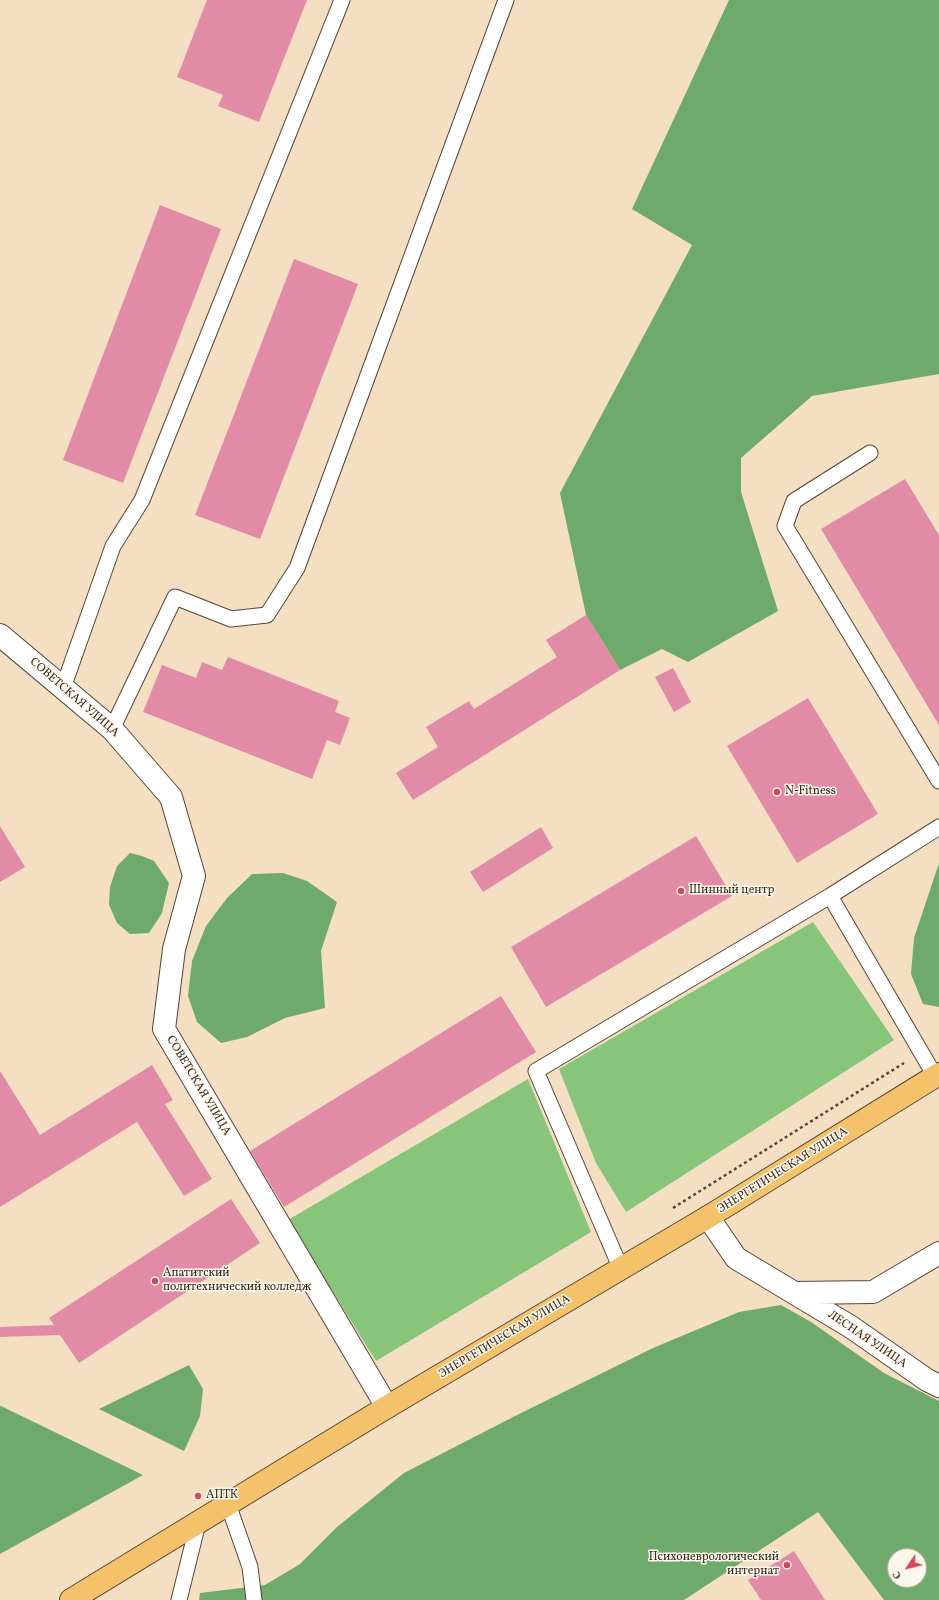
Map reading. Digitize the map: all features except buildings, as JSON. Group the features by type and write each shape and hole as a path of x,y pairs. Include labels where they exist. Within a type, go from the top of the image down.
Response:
{"main road":[{"name":"ЭНЕРГЕТИЧЕСКАЯ УЛИЦА","path":"71,1600 387,1407 708,1218 937,1075"}],"street":[{"name":"СОВЕТСКАЯ УЛИЦА","path":"0,635 112,730 171,797 194,876 174,949 164,1029 387,1407"},
{"name":"ЛЕСНАЯ УЛИЦА","path":"708,1218 736,1258 851,1327 927,1380 939,1386"},
{"name":"ЛЕСНАЯ УЛИЦА","path":"794,1293 873,1292 939,1253"}],"lane":[{"path":"63,688 112,546 142,500 342,0"},
{"path":"112,730 175,597 231,619 267,615 297,568 506,0"},
{"path":"870,453 794,501 785,526 939,781"},
{"path":"621,1269 536,1070 830,896 939,827"},
{"path":"830,896 922,1053 937,1075"},
{"path":"228,1504 250,1567 254,1600"},
{"path":"179,1600 198,1523"}],"path":[{"path":"672,1208 922,1053"}],"green space":[{"path":"729,0 939,0 939,374 812,396 741,458 741,492 778,611 688,662 662,649 620,670 586,615 560,493 692,245 632,209"},
{"path":"130,853 154,861 169,883 162,913 149,933 130,934 117,923 109,905 110,887 117,866"},
{"path":"939,863 939,1007 923,1004 911,974 914,938"},
{"path":"283,873 307,881 337,902 321,951 325,1008 285,1018 247,1037 221,1043 197,1022 188,996 192,961 206,926 227,898 252,874"},
{"path":"813,922 894,1040 626,1212 596,1163 559,1069"},
{"path":"528,1079 591,1232 376,1361 288,1220"},
{"path":"781,1305 811,1322 884,1373 939,1401 939,1600 884,1600 818,1512 684,1600 199,1600 200,1593 265,1585 300,1564 337,1527 404,1473 653,1348 739,1312"},
{"path":"189,1365 203,1389 200,1416 184,1451 99,1409"},
{"path":"1,1406 143,1475 0,1554"}],"place":[{"name":"N-Fitness","path":"777,792"},
{"name":"Шинный центр","path":"681,891"},
{"name":"Апатитский политехнический колледж","path":"155,1281"},
{"name":"АПТК","path":"198,1496"},
{"name":"Психоневрологический интернат","path":"787,1565"}]}
